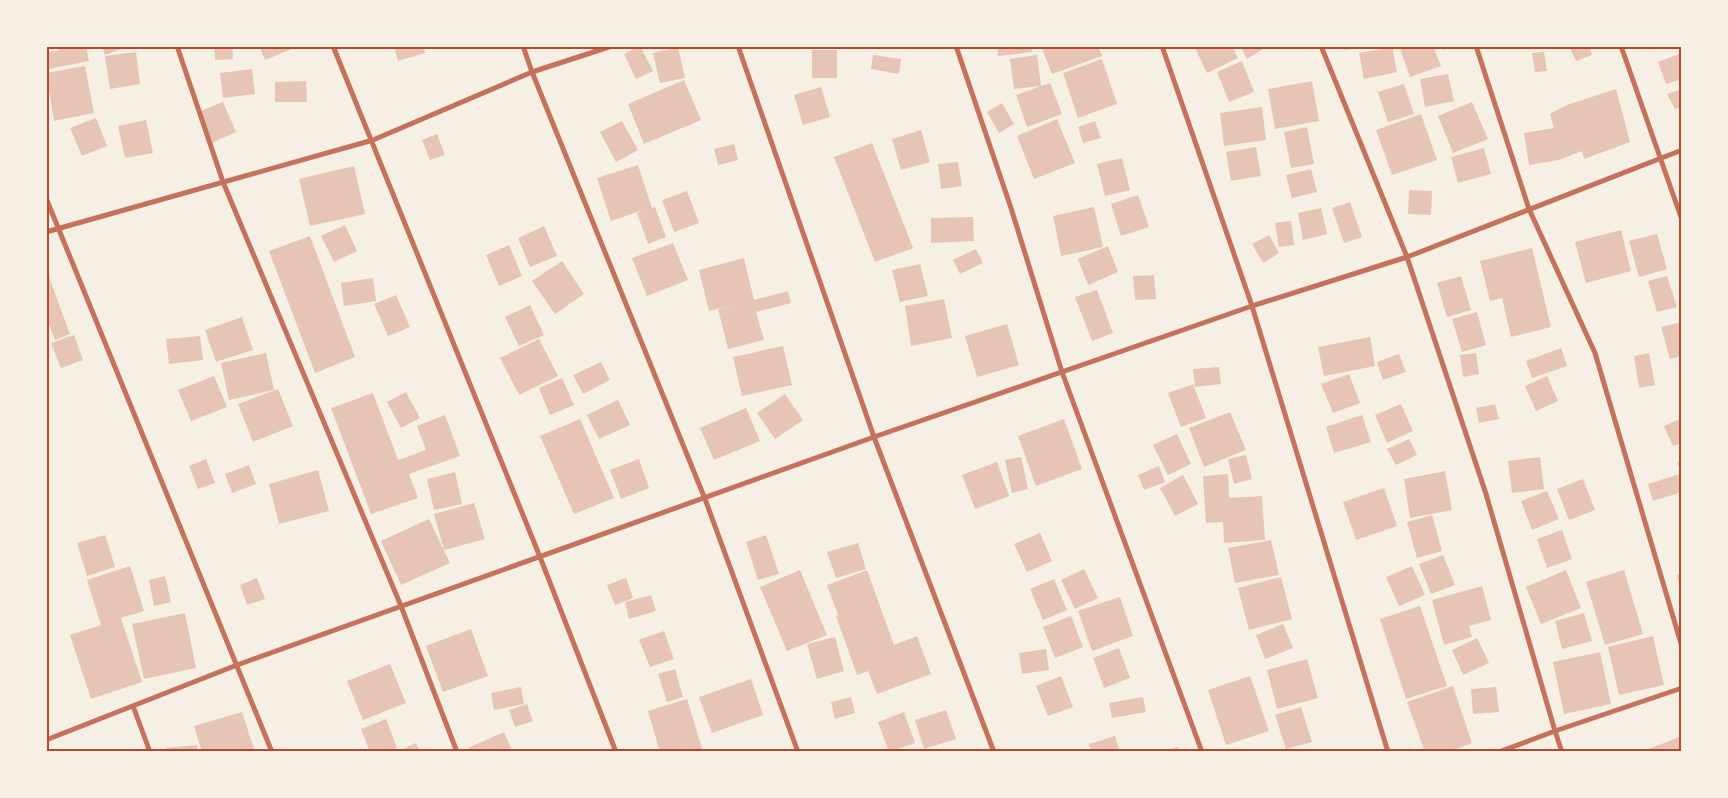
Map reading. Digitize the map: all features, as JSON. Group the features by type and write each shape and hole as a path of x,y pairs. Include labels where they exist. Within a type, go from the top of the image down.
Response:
{"street":[{"path":"177,46 223,182 401,606 457,752"},
{"path":"333,46 540,557 616,752"},
{"path":"524,46 532,72 704,498 798,752"},
{"path":"46,232 372,140 532,72 612,46"},
{"path":"738,46 874,437 994,752"},
{"path":"956,46 1010,206 1062,372 1202,752"},
{"path":"1162,46 1252,306 1388,752"},
{"path":"1321,46 1407,257 1486,494 1554,731 1562,752"},
{"path":"1476,46 1529,209 1595,353 1682,648"},
{"path":"1621,46 1682,220"},
{"path":"46,740 237,665 874,437 1252,306 1407,257 1682,150"},
{"path":"46,198 272,752"},
{"path":"1499,752 1554,731 1682,688"},
{"path":"133,706 150,752"}],"building":[{"path":"58,46 86,46 89,61 48,69 46,53 59,50"},
{"path":"102,46 129,46 105,55"},
{"path":"214,46 232,46 233,59 215,60"},
{"path":"259,46 299,46 265,60"},
{"path":"394,46 423,46 425,53 398,61"},
{"path":"640,46 653,71 636,79 624,54"},
{"path":"997,46 1031,46 1032,52 998,56"},
{"path":"1041,46 1098,46 1102,56 1052,74"},
{"path":"1200,46 1232,46 1238,58 1207,73 1195,48"},
{"path":"1240,46 1268,46 1247,59"},
{"path":"1343,46 1359,46 1359,47 1344,50"},
{"path":"1399,46 1433,46 1441,66 1410,77"},
{"path":"1442,46 1454,46 1454,47 1443,50"},
{"path":"1574,46 1589,46 1592,55 1576,61 1570,48"},
{"path":"678,47 685,78 660,83 653,53"},
{"path":"1392,47 1397,72 1364,79 1359,53"},
{"path":"812,50 837,50 837,78 812,78"},
{"path":"136,52 140,84 110,89 105,56"},
{"path":"1544,52 1547,71 1535,72 1532,53"},
{"path":"1682,53 1682,79 1666,84 1658,62"},
{"path":"873,55 901,59 899,74 871,69"},
{"path":"1037,55 1041,86 1014,89 1010,59"},
{"path":"1102,59 1117,104 1078,118 1063,73"},
{"path":"1242,61 1254,92 1229,102 1217,72"},
{"path":"85,66 94,113 54,121 46,73"},
{"path":"252,69 255,94 223,98 220,73"},
{"path":"1448,74 1454,101 1425,107 1420,79"},
{"path":"684,80 701,120 644,144 628,104"},
{"path":"306,81 307,102 275,102 275,82"},
{"path":"1312,81 1319,121 1275,129 1268,89"},
{"path":"1050,83 1062,114 1027,127 1016,95"},
{"path":"1404,84 1414,114 1388,122 1378,92"},
{"path":"821,87 830,117 803,125 794,95"},
{"path":"1616,89 1630,142 1584,159 1582,151 1559,160 1529,165 1524,133 1554,128 1550,114 1567,105"},
{"path":"1682,89 1682,107 1675,109 1667,94"},
{"path":"223,102 236,132 211,143 198,112"},
{"path":"1472,102 1488,139 1453,153 1438,116"},
{"path":"1002,103 1014,124 999,133 987,112"},
{"path":"1262,107 1266,140 1224,146 1220,113"},
{"path":"1421,114 1437,160 1392,175 1376,130"},
{"path":"96,118 107,146 82,156 70,128"},
{"path":"1057,119 1075,163 1034,179 1017,136"},
{"path":"146,120 153,153 125,158 118,126"},
{"path":"622,121 638,150 616,162 600,132"},
{"path":"1095,121 1101,138 1083,143 1078,127"},
{"path":"1307,127 1314,164 1291,168 1284,132"},
{"path":"921,130 930,162 901,170 892,139"},
{"path":"437,134 445,155 430,160 422,140"},
{"path":"872,143 913,248 875,262 834,157"},
{"path":"734,144 738,160 718,165 714,149"},
{"path":"1256,147 1261,176 1231,181 1226,152"},
{"path":"1484,148 1491,174 1458,183 1451,157"},
{"path":"1122,158 1130,190 1105,196 1097,164"},
{"path":"958,162 962,186 941,189 938,164"},
{"path":"638,165 652,208 655,207 666,237 648,244 637,213 647,209 611,221 597,178"},
{"path":"354,166 365,214 310,226 299,179"},
{"path":"1311,169 1317,192 1292,198 1286,175"},
{"path":"1409,190 1432,191 1431,215 1408,214"},
{"path":"687,191 699,223 674,232 662,200"},
{"path":"1138,195 1149,227 1121,236 1111,204"},
{"path":"1350,202 1362,237 1344,243 1332,208"},
{"path":"1094,207 1103,247 1061,256 1053,216"},
{"path":"1321,208 1327,234 1303,240 1298,213"},
{"path":"973,217 974,241 931,243 931,218"},
{"path":"1291,221 1294,245 1279,247 1275,223"},
{"path":"345,225 357,251 334,262 321,236"},
{"path":"544,226 557,256 530,267 518,238"},
{"path":"1621,230 1631,271 1586,283 1575,242"},
{"path":"1657,234 1667,269 1639,277 1629,241"},
{"path":"1269,235 1279,253 1263,263 1252,244"},
{"path":"310,236 355,357 315,373 269,251"},
{"path":"673,243 688,280 647,296 632,258"},
{"path":"509,245 522,276 499,286 486,255"},
{"path":"1108,246 1118,272 1088,285 1078,259"},
{"path":"1532,248 1551,327 1511,337 1502,298 1490,301 1480,261"},
{"path":"976,249 983,263 960,274 953,260"},
{"path":"744,258 754,300 788,291 791,303 756,312 764,340 728,349 718,309 744,302 709,311 699,270"},
{"path":"562,261 584,294 555,314 532,281"},
{"path":"920,264 928,296 900,302 892,270"},
{"path":"46,269 70,334 55,340 46,316"},
{"path":"1154,275 1156,299 1135,300 1133,276"},
{"path":"1461,276 1471,310 1447,317 1437,283"},
{"path":"1667,276 1677,307 1657,312 1648,281"},
{"path":"373,278 376,301 344,306 341,283"},
{"path":"1097,290 1113,333 1092,341 1075,297"},
{"path":"396,295 410,327 388,336 374,304"},
{"path":"944,299 952,338 911,346 905,306"},
{"path":"530,305 544,335 519,346 505,317"},
{"path":"1477,312 1486,345 1462,352 1452,319"},
{"path":"242,317 253,350 216,362 205,330"},
{"path":"1682,322 1682,356 1670,359 1661,327"},
{"path":"1007,324 1019,365 977,377 965,336"},
{"path":"74,335 83,360 61,368 51,343"},
{"path":"200,336 203,360 169,364 166,339"},
{"path":"1370,337 1375,366 1324,376 1318,347"},
{"path":"539,339 558,376 519,395 500,358"},
{"path":"783,346 792,385 742,396 733,357"},
{"path":"1561,348 1567,366 1532,378 1526,361"},
{"path":"266,353 274,390 229,400 221,363"},
{"path":"1476,353 1479,374 1463,377 1460,355"},
{"path":"1649,353 1655,385 1639,388 1634,356"},
{"path":"1399,354 1406,372 1383,380 1377,362"},
{"path":"601,362 610,380 583,394 573,375"},
{"path":"1219,367 1221,384 1195,387 1193,369"},
{"path":"1349,374 1360,403 1333,413 1321,384"},
{"path":"214,376 227,407 191,421 178,390"},
{"path":"1547,376 1558,401 1536,411 1525,386"},
{"path":"562,378 574,405 550,415 539,388"},
{"path":"1193,384 1206,418 1181,427 1168,393"},
{"path":"278,389 293,426 253,442 238,404"},
{"path":"406,392 420,418 401,428 387,402"},
{"path":"373,393 398,460 426,450 417,426 445,415 460,456 409,474 418,498 371,514 331,408"},
{"path":"785,394 803,420 775,439 757,413"},
{"path":"618,400 630,425 599,439 587,415"},
{"path":"1401,404 1413,431 1387,443 1375,415"},
{"path":"1495,404 1499,419 1479,423 1476,408"},
{"path":"746,408 760,441 714,460 700,428"},
{"path":"1230,412 1246,450 1204,467 1189,428"},
{"path":"1362,415 1371,442 1334,453 1326,427"},
{"path":"1682,418 1682,443 1673,446 1664,426"},
{"path":"580,419 614,498 574,514 540,436"},
{"path":"1064,419 1082,469 1036,486 1018,436"},
{"path":"1177,434 1191,464 1168,475 1153,445"},
{"path":"1409,439 1417,455 1396,465 1387,449"},
{"path":"1246,455 1252,479 1234,484 1228,459"},
{"path":"1021,457 1028,489 1012,493 1005,460"},
{"path":"1540,457 1544,489 1512,493 1508,461"},
{"path":"206,459 215,483 198,489 189,466"},
{"path":"639,459 649,488 621,499 610,470"},
{"path":"1682,460 1682,473 1677,463"},
{"path":"997,462 1009,496 975,509 962,475"},
{"path":"249,465 256,484 232,493 225,474"},
{"path":"1159,466 1165,482 1144,490 1138,475"},
{"path":"318,470 329,511 279,524 269,484"},
{"path":"1445,471 1452,510 1410,518 1404,479"},
{"path":"455,472 462,504 434,510 427,479"},
{"path":"1228,474 1229,498 1262,496 1265,540 1224,543 1223,522 1206,523 1203,476"},
{"path":"1680,474 1682,492 1653,501 1648,484"},
{"path":"1183,475 1198,504 1175,516 1160,488"},
{"path":"1583,479 1595,510 1569,520 1557,489"},
{"path":"1384,488 1397,526 1356,540 1343,502"},
{"path":"1547,491 1559,519 1532,530 1521,501"},
{"path":"474,503 485,539 444,550 434,514"},
{"path":"1432,515 1442,551 1417,558 1407,522"},
{"path":"429,519 450,563 401,585 381,541"},
{"path":"1562,530 1572,559 1547,568 1537,539"},
{"path":"1040,533 1052,561 1027,572 1014,544"},
{"path":"105,535 115,567 87,576 77,543"},
{"path":"766,535 779,574 758,580 746,542"},
{"path":"1271,540 1279,575 1235,583 1228,548"},
{"path":"858,543 866,569 836,578 827,552"},
{"path":"1443,555 1455,585 1431,594 1419,564"},
{"path":"130,566 144,611 121,618 142,682 91,699 70,635 101,625 87,580"},
{"path":"1412,566 1425,595 1399,606 1386,577"},
{"path":"1084,569 1098,598 1075,609 1061,580"},
{"path":"800,570 827,635 787,651 760,587"},
{"path":"867,570 894,645 917,636 931,674 877,694 868,671 857,675 827,585"},
{"path":"1566,570 1581,608 1541,624 1526,587"},
{"path":"1624,570 1643,634 1605,645 1586,582"},
{"path":"1682,573 1682,591 1680,591 1677,575"},
{"path":"165,576 171,602 154,606 149,580"},
{"path":"1281,577 1292,619 1249,630 1238,588"},
{"path":"257,578 265,599 247,605 240,585"},
{"path":"626,578 633,598 615,605 607,585"},
{"path":"1054,579 1067,610 1043,620 1030,589"},
{"path":"1482,586 1491,620 1469,626 1472,637 1444,645 1432,600"},
{"path":"651,595 656,611 629,619 625,602"},
{"path":"1120,597 1133,636 1092,651 1078,611"},
{"path":"1420,606 1447,686 1406,699 1380,619"},
{"path":"185,613 196,668 144,679 132,624"},
{"path":"1584,613 1592,641 1562,649 1555,621"},
{"path":"1071,616 1083,647 1055,658 1043,627"},
{"path":"1283,624 1293,648 1265,659 1256,635"},
{"path":"471,629 488,676 443,692 426,646"},
{"path":"664,631 674,659 650,667 639,640"},
{"path":"1653,636 1664,685 1619,695 1608,647"},
{"path":"835,637 844,671 817,679 807,644"},
{"path":"1477,638 1489,663 1463,675 1452,650"},
{"path":"1119,648 1130,678 1104,688 1093,658"},
{"path":"1046,649 1049,670 1022,674 1019,653"},
{"path":"1600,652 1611,704 1564,714 1553,662"},
{"path":"1307,659 1318,698 1277,709 1267,670"},
{"path":"390,664 406,703 363,720 347,681"},
{"path":"675,669 683,697 667,702 658,674"},
{"path":"1061,676 1073,707 1048,716 1036,686"},
{"path":"1250,676 1269,731 1226,745 1208,690"},
{"path":"751,679 763,715 712,733 699,697"},
{"path":"1453,686 1472,743 1448,752 1425,752 1407,702"},
{"path":"521,687 524,704 494,710 491,693"},
{"path":"1496,687 1499,712 1473,714 1471,689"},
{"path":"851,697 855,713 835,719 831,702"},
{"path":"1143,697 1146,712 1112,718 1109,703"},
{"path":"687,699 703,752 660,752 648,711"},
{"path":"527,704 533,721 515,727 509,710"},
{"path":"1301,707 1312,742 1286,749 1275,715"},
{"path":"946,710 956,739 924,749 915,720"},
{"path":"242,712 255,752 202,752 194,726"},
{"path":"904,712 915,743 889,752 878,722"},
{"path":"386,719 397,748 386,752 370,752 361,729"},
{"path":"504,732 511,748 502,752 470,752 468,748"},
{"path":"1115,736 1120,752 1092,752 1089,744"},
{"path":"1682,736 1682,752 1641,752"},
{"path":"416,743 420,752 396,752"},
{"path":"197,745 198,752 167,752 166,748"},
{"path":"1178,747 1179,752 1166,752 1166,751"}]}
